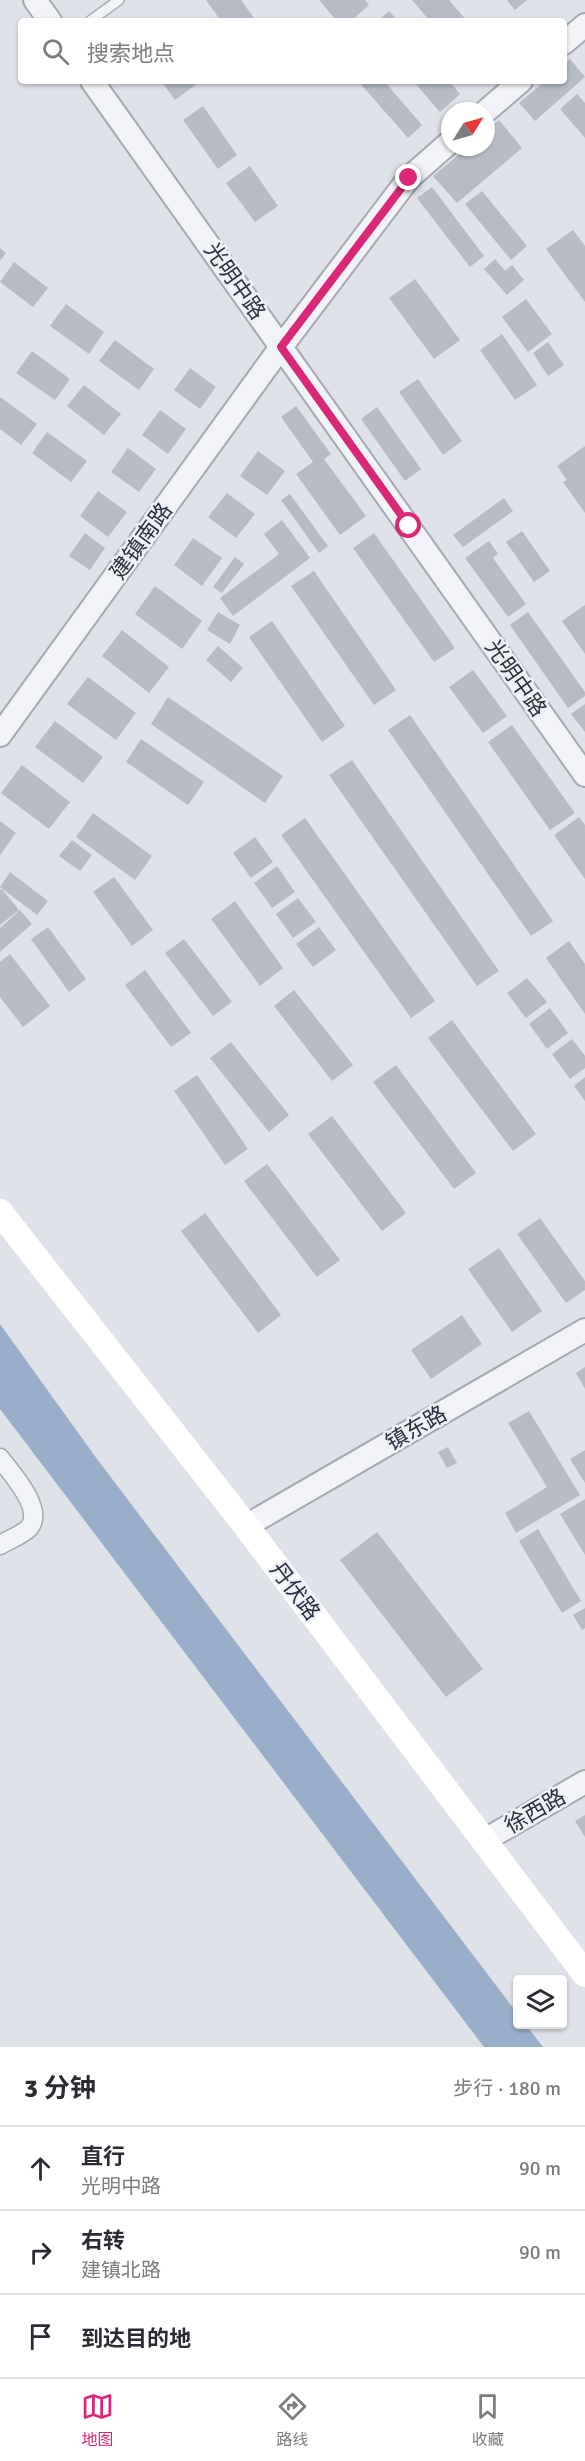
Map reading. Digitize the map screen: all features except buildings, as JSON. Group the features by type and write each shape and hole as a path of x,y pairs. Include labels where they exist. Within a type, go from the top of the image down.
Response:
{"main road":[{"name":"丹伏路","path":"0,1212 246,1526 585,1974"}],"street":[{"path":"35,0 48,18"},
{"path":"567,40 585,25"},
{"name":"光明中路","path":"94,84 585,775"},
{"path":"495,103 518,84"},
{"name":"建镇南路","path":"0,735 281,347 409,178 441,150"},
{"name":"镇东路","path":"246,1526 585,1330"},
{"path":"0,1458 33,1506 34,1512 29,1528 0,1545"},
{"name":"徐西路","path":"485,1840 585,1782"}],"lane":[{"path":"94,18 119,0"}],"water":[{"path":"0,1324 97,1459 513,2008 513,2029 529,2029 543,2047 484,2047 0,1409"}],"route":[{"path":"409,178 281,347 409,526"}]}
